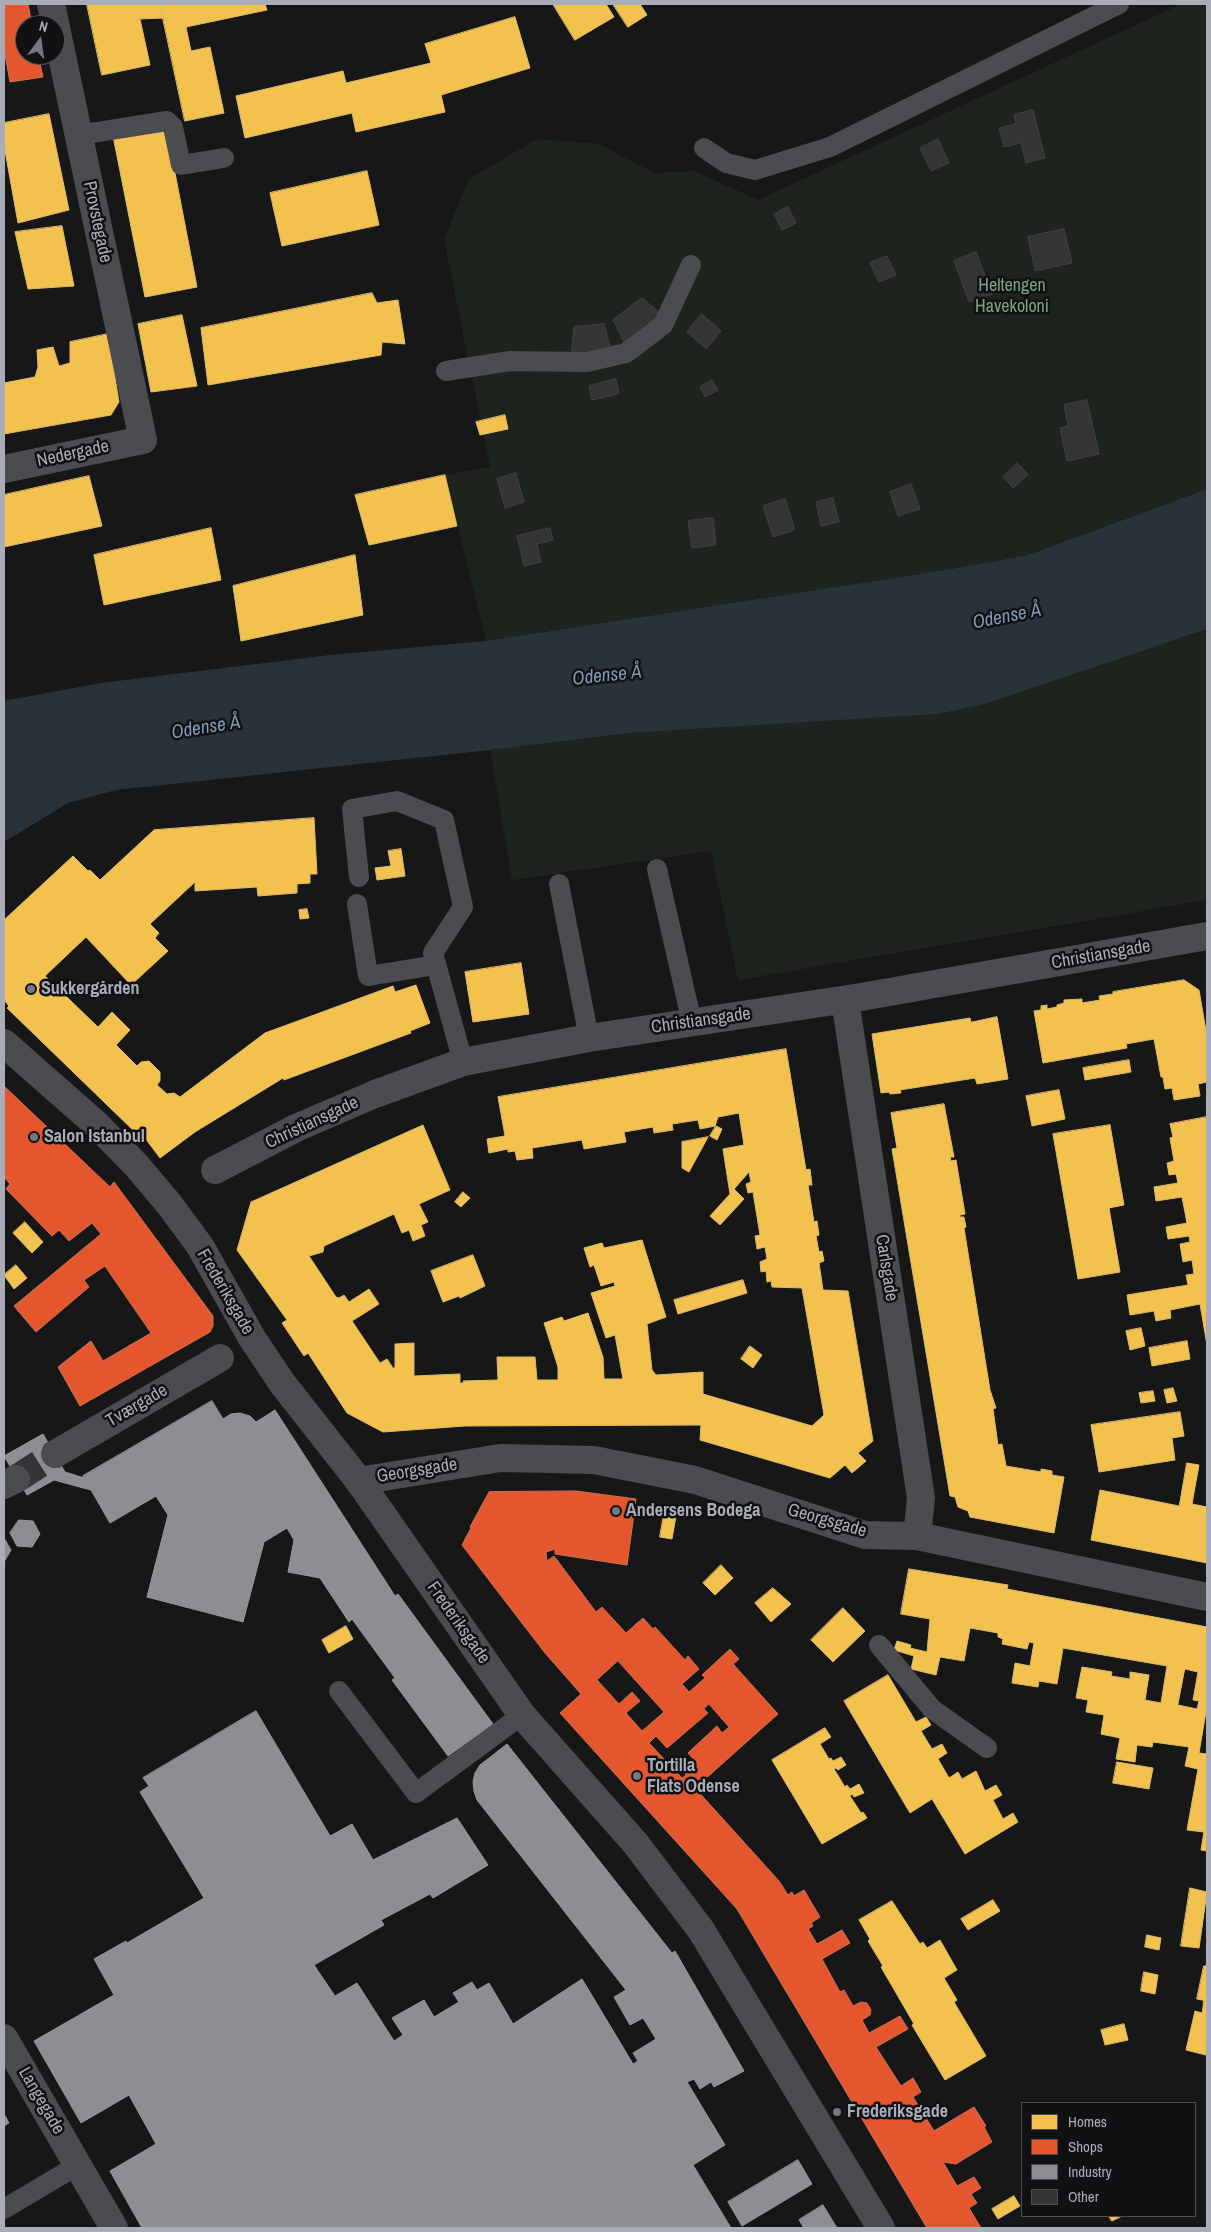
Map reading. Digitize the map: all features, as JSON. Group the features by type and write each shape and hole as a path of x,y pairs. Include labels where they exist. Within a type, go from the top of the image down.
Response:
{"street":[{"name":"Provstegade","path":"51,4 143,440"},
{"name":"Nedergade","path":"4,469 143,440"},
{"name":"Christiansgade","path":"215,1170 304,1124 375,1094 463,1062 589,1038 845,1000 1207,936"},
{"name":"Carlsgade","path":"845,1000 921,1498 917,1536"},
{"name":"Frederiksgade","path":"4,1043 96,1124 136,1165 169,1204 200,1246 252,1338 282,1382 351,1471 522,1715 636,1844 701,1930 881,2228"},
{"name":"Tværgade","path":"55,1454 220,1358"},
{"name":"Georgsgade","path":"351,1471 500,1458 594,1460 695,1480 865,1535 917,1536 1207,1597"},
{"name":"Langegade","path":"4,2038 114,2228"}],"lane":[{"path":"704,148 726,163 755,170 830,147 1119,4"},
{"path":"79,135 167,121 173,127 181,165 224,158"},
{"path":"446,371 510,360 588,362 626,353 664,325 691,265"},
{"path":"359,877 352,809 397,801 444,820 463,907 433,953 463,1062"},
{"path":"658,869 692,1022"},
{"path":"559,884 589,1038"},
{"path":"357,904 368,976 436,965"},
{"path":"879,1645 932,1709 987,1748"},
{"path":"339,1691 416,1793 522,1715"},
{"path":"4,2209 78,2165"}],"green space":[{"name":"Heltengen Havekoloni","path":"1181,4 1207,4 1207,489 1028,555 946,570 486,641 445,475 490,467 444,239 469,179 537,139 599,144 654,173 694,171 758,200"},
{"path":"1207,629 1207,900 738,980 711,851 512,880 490,750 629,733 938,714 985,704"}],"water":[{"name":"Odense Å","path":"1207,489 1207,629 985,704 938,714 629,733 490,750 116,790 68,803 4,842 4,701 101,683 330,655 486,641 946,570 1028,555"}],"building: Homes":[{"path":"87,4 160,4 163,18 140,19 150,65 102,75"},
{"path":"160,4 265,4 267,10 186,27 191,51 210,47 224,113 185,121"},
{"path":"553,4 606,4 614,17 575,40"},
{"path":"613,4 640,4 647,15 628,27"},
{"path":"515,17 530,68 441,95 445,112 356,132 352,113 245,138 236,96 343,71 346,83 431,63 425,44"},
{"path":"49,114 69,210 18,223 4,145 4,123"},
{"path":"166,126 197,287 145,297 113,136"},
{"path":"367,171 379,225 282,246 270,193"},
{"path":"62,226 74,286 28,289 15,232"},
{"path":"372,293 377,303 398,300 405,344 382,342 381,355 208,385 201,328"},
{"path":"182,315 197,386 151,392 138,324"},
{"path":"108,334 119,402 111,415 4,434 4,383 35,377 38,367 37,350 53,347 59,366 70,363 70,342"},
{"path":"505,415 508,429 480,435 476,422"},
{"path":"445,475 457,526 369,545 355,495"},
{"path":"89,476 102,526 4,547 4,495"},
{"path":"211,528 221,580 104,605 94,555"},
{"path":"355,555 363,615 241,641 233,586"},
{"name":"Sukkergården","path":"314,818 317,874 310,874 310,883 297,884 297,893 258,896 257,887 195,891 195,882 150,924 159,933 155,938 168,951 131,985 86,937 45,976 98,1027 112,1012 130,1030 116,1045 137,1066 141,1062 149,1061 160,1072 160,1081 157,1085 167,1094 174,1093 180,1097 265,1033 393,986 395,992 416,985 430,1023 410,1031 411,1033 284,1080 283,1078 195,1132 160,1158 139,1130 136,1133 7,1008 9,1006 4,1000 4,920 73,856 100,880 154,830"},
{"path":"401,849 405,876 377,880 375,868 391,866 388,851"},
{"path":"307,909 309,918 300,919 299,910"},
{"path":"521,963 529,1014 473,1022 465,972"},
{"path":"1184,980 1199,990 1207,1037 1207,1082 1198,1084 1200,1096 1174,1100 1172,1088 1165,1089 1154,1039 1126,1044 1127,1048 1043,1063 1034,1011 1041,1010 1041,1006 1047,1005 1047,1009 1057,1007 1057,1005 1064,1003 1064,1000 1082,999 1082,1003 1100,1000 1099,996 1113,994 1113,992"},
{"path":"997,1017 1008,1079 977,1084 975,1078 900,1090 901,1093 881,1093 872,1034 970,1018 971,1022"},
{"path":"786,1049 806,1170 810,1169 812,1185 808,1185 814,1222 817,1221 819,1235 816,1236 819,1252 822,1251 824,1261 819,1263 823,1290 848,1291 873,1441 858,1453 866,1461 852,1473 845,1465 830,1478 700,1440 701,1425 465,1426 383,1432 347,1413 308,1353 304,1356 282,1323 287,1320 237,1250 251,1202 423,1125 450,1190 419,1204 428,1222 421,1225 425,1236 413,1241 409,1230 402,1233 394,1214 324,1246 323,1252 309,1256 336,1297 339,1298 344,1295 349,1302 369,1289 379,1304 352,1321 380,1363 387,1359 395,1368 395,1344 414,1343 414,1376 460,1374 460,1383 464,1383 463,1381 498,1380 497,1357 535,1357 537,1380 558,1380 558,1367 544,1323 562,1317 564,1321 588,1313 603,1357 604,1379 623,1379 615,1335 606,1338 591,1293 615,1286 614,1282 601,1286 594,1265 590,1267 584,1248 602,1243 604,1248 642,1240 666,1317 647,1324 652,1370 656,1375 703,1372 703,1394 812,1426 824,1415 802,1288 772,1287 771,1281 767,1282 766,1271 761,1272 760,1262 767,1259 765,1247 757,1249 755,1236 760,1235 753,1192 748,1193 746,1184 751,1182 749,1172 734,1189 744,1199 720,1225 710,1216 730,1194 723,1149 744,1145 739,1113 718,1117 715,1126 700,1129 698,1120 672,1124 673,1130 654,1133 653,1127 624,1132 626,1142 584,1149 582,1140 532,1148 533,1158 517,1160 515,1151 508,1152 508,1149 489,1153 487,1139 505,1136 498,1097"},
{"path":"1129,1060 1131,1072 1085,1080 1083,1068"},
{"path":"1059,1090 1065,1119 1032,1126 1026,1096"},
{"path":"944,1104 954,1157 950,1157 951,1161 956,1160 965,1214 960,1215 960,1217 964,1217 966,1227 964,1228 990,1390 996,1408 993,1409 998,1445 1002,1444 1006,1466 1041,1472 1041,1469 1052,1471 1052,1475 1064,1477 1054,1533 970,1517 968,1511 958,1507 955,1497 950,1496 892,1149 897,1148 891,1113"},
{"path":"1207,1117 1207,1345 1200,1304 1170,1310 1171,1318 1156,1321 1154,1311 1130,1315 1127,1295 1188,1285 1186,1275 1194,1274 1192,1260 1183,1262 1180,1244 1190,1242 1189,1236 1168,1239 1166,1227 1187,1223 1182,1197 1156,1201 1154,1187 1178,1183 1176,1174 1169,1175 1167,1163 1174,1161 1170,1138 1173,1137 1170,1124"},
{"path":"1110,1125 1124,1205 1109,1208 1120,1272 1078,1279 1053,1134"},
{"path":"716,1126 722,1129 717,1140 710,1136"},
{"path":"708,1137 689,1172 682,1168 682,1142"},
{"path":"463,1192 470,1198 461,1207 455,1202"},
{"path":"25,1222 43,1242 32,1253 13,1233"},
{"path":"473,1255 485,1286 460,1298 459,1296 443,1302 431,1271"},
{"path":"16,1265 27,1278 14,1289 4,1275"},
{"path":"743,1280 747,1293 678,1314 674,1300"},
{"path":"1141,1328 1145,1346 1130,1350 1126,1331"},
{"path":"1187,1341 1190,1359 1152,1366 1149,1348"},
{"path":"750,1346 762,1355 753,1368 741,1359"},
{"path":"1173,1388 1177,1401 1167,1403 1164,1390"},
{"path":"1153,1391 1155,1401 1141,1403 1139,1393"},
{"path":"1180,1412 1184,1436 1172,1438 1175,1460 1099,1472 1091,1425"},
{"path":"1187,1463 1199,1465 1192,1504 1207,1507 1207,1563 1091,1540 1100,1490 1179,1506"},
{"path":"664,1514 676,1516 672,1539 660,1537"},
{"path":"721,1565 733,1578 715,1595 703,1583"},
{"path":"909,1569 1008,1585 1007,1589 1207,1627 1207,1706 1199,1753 1207,1754 1207,1851 1201,1850 1204,1832 1187,1830 1198,1769 1185,1766 1189,1747 1153,1742 1152,1747 1137,1745 1135,1762 1116,1759 1120,1738 1101,1734 1104,1715 1086,1712 1088,1700 1076,1698 1082,1667 1112,1672 1111,1676 1130,1679 1130,1672 1149,1675 1145,1700 1161,1703 1167,1666 1063,1648 1057,1684 1039,1681 1038,1687 1012,1683 1015,1663 1030,1666 1034,1643 1029,1642 1027,1649 1002,1644 1003,1639 998,1637 998,1633 970,1628 964,1661 940,1657 936,1675 911,1669 914,1656 894,1650 897,1641 911,1645 910,1648 927,1652 930,1619 901,1614","holes":["1185,1669 1198,1672 1193,1700 1199,1701 1197,1709 1178,1705"]},
{"path":"773,1588 791,1604 771,1622 755,1603"},
{"path":"843,1608 865,1631 833,1662 811,1640"},
{"path":"346,1626 353,1639 329,1653 322,1640"},
{"path":"888,1675 916,1722 926,1717 931,1725 921,1731 932,1749 942,1744 947,1753 938,1759 949,1778 958,1772 962,1779 976,1771 985,1791 996,1785 1002,1795 993,1800 1003,1819 1013,1813 1018,1822 965,1854 932,1799 910,1813 844,1701"},
{"path":"825,1728 831,1737 820,1744 829,1759 831,1758 833,1761 841,1757 846,1765 838,1770 834,1769 845,1787 847,1785 850,1789 859,1784 864,1793 854,1797 852,1794 850,1796 861,1813 863,1812 867,1818 822,1844 772,1760"},
{"path":"1117,1762 1153,1768 1149,1789 1113,1783"},
{"path":"1190,1888 1207,1892 1199,1948 1181,1946"},
{"path":"993,1900 1000,1911 968,1930 961,1919"},
{"path":"892,1901 920,1944 923,1942 927,1948 940,1940 957,1970 944,1978 957,2000 954,2002 986,2056 945,2080 912,2025 914,2024 881,1967 883,1966 868,1941 870,1939 859,1920"},
{"path":"1147,1935 1161,1938 1159,1950 1145,1947"},
{"path":"1204,1966 1207,1966 1207,2001 1197,1999"},
{"path":"1144,1972 1158,1975 1155,1994 1141,1991"},
{"path":"1204,2001 1207,2001 1206,2055 1186,2050 1195,2011 1202,2013"},
{"path":"1124,2024 1128,2040 1105,2045 1101,2030"},
{"path":"1014,2196 1020,2206 998,2219 992,2209"},
{"path":"1110,2217 1120,2217 1112,2221"}],"building: Shops":[{"path":"4,4 28,4 30,15 15,15 15,65 40,65 43,77 10,82 4,49"},
{"path":"4,1086 110,1187 114,1182 213,1316 213,1326 210,1332 80,1406 58,1367 91,1341 103,1361 151,1333 105,1266 84,1280 89,1287 36,1332 14,1306 101,1234 92,1223 69,1241 59,1230 52,1236 6,1189 10,1184 4,1177"},
{"path":"576,1491 636,1499 627,1565 555,1554 555,1549 546,1552 547,1561 554,1556 596,1612 602,1607 626,1633 643,1618 653,1629 655,1627 685,1660 688,1656 699,1669 682,1684 689,1692 705,1678 702,1675 730,1649 739,1659 733,1664 778,1714 695,1788 779,1881 788,1895 792,1892 794,1896 804,1890 820,1917 811,1923 813,1926 808,1929 817,1944 842,1930 850,1943 822,1959 840,1992 844,1990 853,2006 861,2002 867,2003 871,2010 870,2015 862,2020 869,2033 900,2016 908,2029 876,2047 901,2086 913,2078 921,2092 913,2097 934,2131 974,2107 986,2126 984,2127 992,2142 956,2164 943,2162 957,2186 974,2177 981,2188 971,2194 977,2203 969,2208 981,2228 927,2228 737,1909 560,1713 581,1694 545,1653 462,1545 489,1492","holes":["618,1661 664,1712 642,1731 626,1713 640,1701 632,1692 619,1704 597,1680","709,1704 729,1727 722,1733 717,1726 688,1753 696,1762 682,1778 649,1743 656,1736 667,1748 708,1713 704,1709"]}],"building: Industry":[{"path":"212,1401 223,1419 231,1414 240,1413 250,1416 256,1422 275,1410 395,1596 398,1594 493,1724 448,1756 392,1680 395,1678 352,1619 349,1622 320,1578 288,1572 294,1540 287,1528 264,1542 243,1622 147,1597 168,1515 156,1496 110,1523 91,1490 54,1480 27,1495 4,1456 43,1434 65,1472 84,1478 83,1476"},
{"path":"19,1520 33,1521 40,1534 32,1547 17,1546 10,1533"},
{"path":"4,1538 11,1550 4,1562"},
{"path":"256,1711 330,1836 352,1824 373,1860 457,1818 488,1865 433,1898 430,1894 381,1920 384,1925 314,1965 335,1996 357,1983 394,2041 403,2035 392,2018 424,2000 434,2017 459,2002 453,1993 472,1982 477,1990 489,1983 513,2024 582,1979 633,2064 638,2061 633,2053 656,2039 643,2018 630,2025 614,1997 626,1990 477,1800 473,1782 475,1773 480,1765 507,1744 672,1953 675,1951 744,2071 714,2087 711,2082 700,2089 694,2079 687,2082 725,2145 693,2165 731,2228 142,2228 110,2171 156,2144 129,2095 81,2123 34,2041 114,1995 94,1959 126,1941 127,1943 204,1898 140,1792 149,1786 143,1778"},
{"path":"4,2114 9,2123 4,2126"},
{"path":"798,2160 812,2184 742,2226 728,2202"},
{"path":"823,2205 837,2228 804,2228 799,2220"}],"building: Other":[{"path":"1033,110 1045,158 1026,163 1021,143 1004,147 999,128 1016,124 1014,115"},
{"path":"938,139 949,163 931,171 920,148"},
{"path":"788,207 796,223 782,230 774,214"},
{"path":"1064,229 1072,263 1035,271 1028,237"},
{"path":"976,252 992,294 969,302 954,261"},
{"path":"887,256 896,275 879,282 870,263"},
{"path":"642,298 666,318 627,348 613,320"},
{"path":"702,314 721,331 706,349 687,332"},
{"path":"604,324 612,353 571,358 574,327"},
{"path":"616,379 619,394 592,400 589,386"},
{"path":"712,380 718,390 705,397 700,387"},
{"path":"1087,400 1099,454 1067,461 1060,428 1068,426 1064,405"},
{"path":"1017,463 1028,474 1013,488 1003,477"},
{"path":"516,473 524,502 505,508 497,479"},
{"path":"911,484 920,509 898,516 890,492"},
{"path":"833,498 839,522 821,526 816,502"},
{"path":"785,499 795,530 773,537 763,506"},
{"path":"713,518 716,545 692,548 688,521"},
{"path":"550,528 553,540 537,544 541,562 524,566 517,536"}],"tunnel":[{"path":"16,1479 55,1454"}],"place":[{"name":"Sukkergården","path":"31,989"},
{"name":"Salon Istanbul","path":"34,1137"},
{"name":"Andersens Bodega","path":"616,1511"},
{"name":"Tortilla Flats Odense","path":"637,1776"},
{"name":"Frederiksgade","path":"837,2112"}]}
